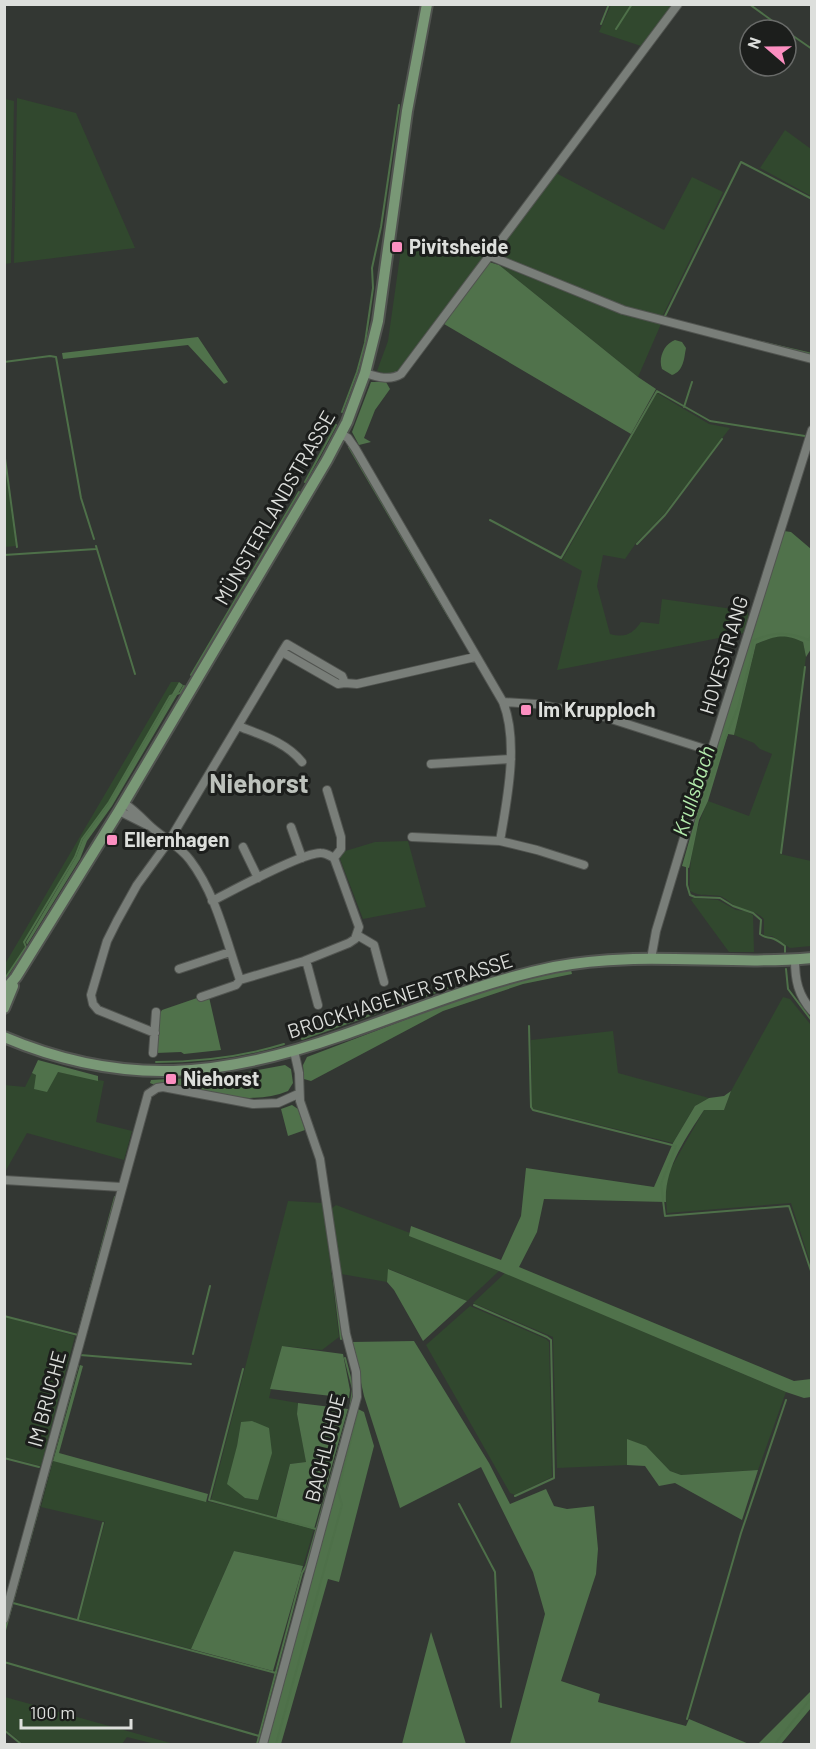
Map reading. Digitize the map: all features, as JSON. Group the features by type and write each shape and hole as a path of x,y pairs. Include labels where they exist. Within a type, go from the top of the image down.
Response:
{"main road":[{"name":"MÜNSTERLANDSTRASSE","path":"4,992 16,977 121,807 341,434 365,373 378,321 407,111 427,4"},
{"name":"BROCKHAGENER STRASSE","path":"4,1037 70,1060 149,1072 180,1072 223,1067 294,1051 516,975 583,963 651,959 741,962 812,958"},
{"name":"MÜNSTERLANDSTRASSE","path":"4,1008 16,977"}],"street":[{"path":"365,373 388,378 395,378 401,374 678,4"},
{"path":"490,256 623,310 812,359"},
{"name":"HOVESTRANG","path":"651,959 656,931 812,430"},
{"path":"341,434 348,438 355,448 503,702 507,713 511,759 500,841"},
{"path":"155,1033 98,1010 93,1004 91,995 107,941 137,885 169,841 287,644 342,676 345,682 357,684 475,657"},
{"path":"503,702 535,704 602,716 711,751"},
{"path":"238,726 278,742 294,752 302,762"},
{"path":"431,764 511,759"},
{"path":"327,790 341,837 341,849 334,858"},
{"path":"121,807 139,814 148,825 190,860 202,878 212,901 240,980"},
{"path":"291,827 302,858"},
{"path":"412,837 500,841 584,865"},
{"path":"243,847 258,878"},
{"path":"201,997 236,985 240,980 306,960 349,943 357,934 359,927 334,858 321,853 302,858 212,901"},
{"path":"357,934 374,945 384,982"},
{"path":"179,969 230,952"},
{"path":"306,960 318,1005"},
{"path":"795,960 798,991 812,1011"},
{"path":"153,1053 156,1012"},
{"name":"BACHLOHDE","path":"263,1744 357,1397 356,1372 346,1334 320,1159 298,1094 299,1073 294,1051"},
{"name":"IM BRUCHE","path":"4,1619 145,1100 151,1090 164,1087 253,1104 279,1102 298,1094"},
{"path":"4,1180 121,1187"}],"shaded area":[{"path":"611,4 673,5 641,46 599,32"},
{"path":"17,98 76,113 135,248 14,263"},
{"path":"5,99 14,101 11,263 5,264"},
{"path":"785,130 811,149 811,196 760,168"},
{"path":"556,173 664,230 692,177 723,192 662,317 624,307 496,257 495,253"},
{"path":"401,249 485,255 399,372 389,375 377,371 388,341"},
{"path":"489,262 499,265 656,389 631,434 444,324"},
{"path":"499,265 621,314 661,324 638,377"},
{"path":"198,337 228,382 224,384 188,345 63,359 62,353"},
{"path":"675,340 682,342 686,348 681,367 672,375 662,369 661,356 665,348"},
{"path":"371,382 386,382 390,389 375,410 364,438 371,442 359,445 352,432"},
{"path":"657,393 709,424 730,428 664,514 636,543 625,559 603,555 597,586 610,634 620,636 628,634 635,630 641,622 659,624 662,599 747,611 749,617 744,633 557,670 582,571 562,560"},
{"path":"5,464 16,546 4,547"},
{"path":"784,531 791,532 811,549 811,649 806,657 803,642 790,637 774,637 756,644 734,735 728,734 708,801 699,820 689,868 682,866 714,753"},
{"path":"776,636 789,636 803,642 806,657 780,854 811,861 811,946 790,948 772,936 764,936 764,919 757,914 737,907 720,896 701,895 690,891 693,845 708,801 749,816 772,754 734,735 756,644"},
{"path":"171,682 179,682 109,803 84,839 24,949 5,978 5,964"},
{"path":"179,682 183,685 112,806 87,841 80,859 27,945 26,942 76,857 83,839 109,803"},
{"path":"408,841 426,907 363,919 340,859 342,852 375,842"},
{"path":"693,898 718,900 736,910 753,915 754,952 729,952 691,900"},
{"path":"571,970 572,974 523,984 443,1011 311,1081 304,1079 303,1065 307,1057 481,991 522,979"},
{"path":"209,997 221,1050 184,1054 181,1052 156,1053 159,1015 162,1010 197,998 199,1001"},
{"path":"783,997 790,999 811,1025 811,1265 791,1203 667,1213 665,1186 671,1168 704,1110 724,1110 731,1091"},
{"path":"613,1031 618,1073 709,1098 695,1106 673,1143 532,1107 531,1040"},
{"path":"38,1060 98,1076 98,1081 58,1072 47,1092 34,1089 36,1075 32,1073"},
{"path":"285,1065 291,1069 293,1083 288,1091 258,1098 211,1094 150,1083 151,1080 226,1076"},
{"path":"58,1072 104,1081 96,1122 132,1131 124,1160 27,1133 5,1172 4,1085 25,1087 32,1073 36,1075"},
{"path":"731,1091 724,1110 704,1110 684,1142 672,1165 666,1189 666,1202 544,1199 537,1232 519,1267 794,1381 811,1379 811,1397 804,1398 786,1392 499,1271 409,1236 411,1226 501,1260 521,1216 526,1168 654,1187 673,1143 695,1106 709,1098 724,1096"},
{"path":"292,1105 298,1109 305,1130 288,1136 281,1109"},
{"path":"288,1201 323,1203 339,1337 322,1350 282,1346 269,1398 298,1403 297,1414 306,1462 290,1464 276,1517 211,1500","holes":["241,1422 268,1428 269,1440 257,1500 245,1498 237,1446"]},
{"path":"336,1205 410,1233 410,1236 499,1271 467,1301 389,1269 387,1282 341,1274 331,1209"},
{"path":"388,1269 467,1301 423,1341 394,1290 387,1282"},
{"path":"505,1273 786,1392 758,1470 681,1475 670,1471 646,1447 627,1439 627,1465 557,1468 553,1337 473,1303"},
{"path":"470,1306 549,1342 552,1477 515,1495 510,1493 426,1345"},
{"path":"5,1317 75,1336 41,1466 5,1457"},
{"path":"414,1341 489,1463 510,1504 546,1489 554,1506 567,1509 594,1506 598,1549 596,1574 561,1681 600,1694 598,1702 686,1726 689,1719 749,1744 510,1744 545,1614 533,1572 481,1467 400,1508 364,1396 352,1342"},
{"path":"282,1346 343,1354 350,1390 349,1398 270,1389"},
{"path":"80,1365 83,1366 59,1453 208,1494 206,1502 53,1461"},
{"path":"298,1403 348,1409 314,1529 276,1519 290,1464 306,1462 297,1414"},
{"path":"358,1409 364,1412 374,1446 339,1582 328,1579 281,1744 267,1744"},
{"path":"252,1421 269,1428 272,1453 258,1500 245,1498 227,1484 241,1422"},
{"path":"627,1439 646,1446 670,1471 681,1475 758,1470 742,1520 675,1483 659,1486 645,1466 627,1465"},
{"path":"53,1461 314,1529 303,1566 234,1551 191,1649 79,1619 105,1522 41,1507"},
{"path":"234,1551 303,1566 273,1671 191,1649"},
{"path":"431,1632 466,1744 402,1744"},
{"path":"811,1691 811,1708 781,1744 758,1744"},
{"path":"5,1697 174,1744 155,1744 127,1737 122,1744 23,1744 5,1729"}],"waterway":[{"path":"601,24 609,4"},
{"path":"616,29 632,4"},
{"path":"749,4 768,18"},
{"path":"798,39 812,49"},
{"path":"342,412 365,343 373,288 372,268 381,227 399,105"},
{"path":"664,318 741,162 812,199"},
{"path":"748,339 812,354"},
{"path":"4,362 56,357 81,498 94,539"},
{"path":"684,407 692,382"},
{"path":"490,520 561,558 657,391 710,421 805,436"},
{"path":"305,482 336,425"},
{"path":"637,544 665,515 722,439"},
{"path":"349,447 450,619"},
{"path":"4,451 17,547"},
{"path":"191,675 299,492"},
{"path":"96,546 135,674"},
{"path":"4,555 96,549"},
{"name":"Krullsbach","path":"785,952 785,946 775,939 760,934 761,920 753,913 733,906 720,898 690,895 687,885 687,866 697,820 738,707 753,651 752,641 780,634 794,635 809,640 812,632"},
{"path":"781,853 805,667"},
{"path":"4,980 26,947 24,942 75,857 82,839 109,802 170,696 180,693 184,686"},
{"name":"Krullsbach","path":"786,969 788,989 812,1021"},
{"path":"302,1039 450,987"},
{"path":"529,1026 531,1107 533,1110 676,1146 661,1184 665,1216 789,1206 811,1271"},
{"path":"156,1062 221,1058 284,1044"},
{"path":"73,1354 115,1197"},
{"path":"332,1265 341,1339"},
{"path":"193,1354 210,1286"},
{"path":"474,1305 551,1340 554,1478 515,1496"},
{"path":"4,1316 78,1335"},
{"path":"80,1355 191,1364"},
{"path":"257,1744 302,1573 306,1566 350,1409 353,1389 345,1358"},
{"path":"4,1634 78,1365"},
{"path":"243,1369 209,1500 316,1529"},
{"path":"687,1719 741,1533 786,1400"},
{"path":"276,1744 342,1505 338,1491 358,1412"},
{"path":"4,1458 39,1467"},
{"path":"459,1504 495,1572 501,1707"},
{"path":"78,1619 103,1523"},
{"path":"13,1603 276,1673"},
{"path":"4,1662 259,1736"},
{"name":"Krullsbach","path":"775,1744 812,1697"},
{"path":"4,1730 21,1744"}],"place":[{"name":"Pivitsheide","path":"397,247"},
{"name":"Im Krupploch","path":"526,710"},
{"name":"Ellernhagen","path":"112,840"},
{"name":"Niehorst","path":"171,1079"}],"district":[{"name":"Niehorst","path":"259,784"}]}
